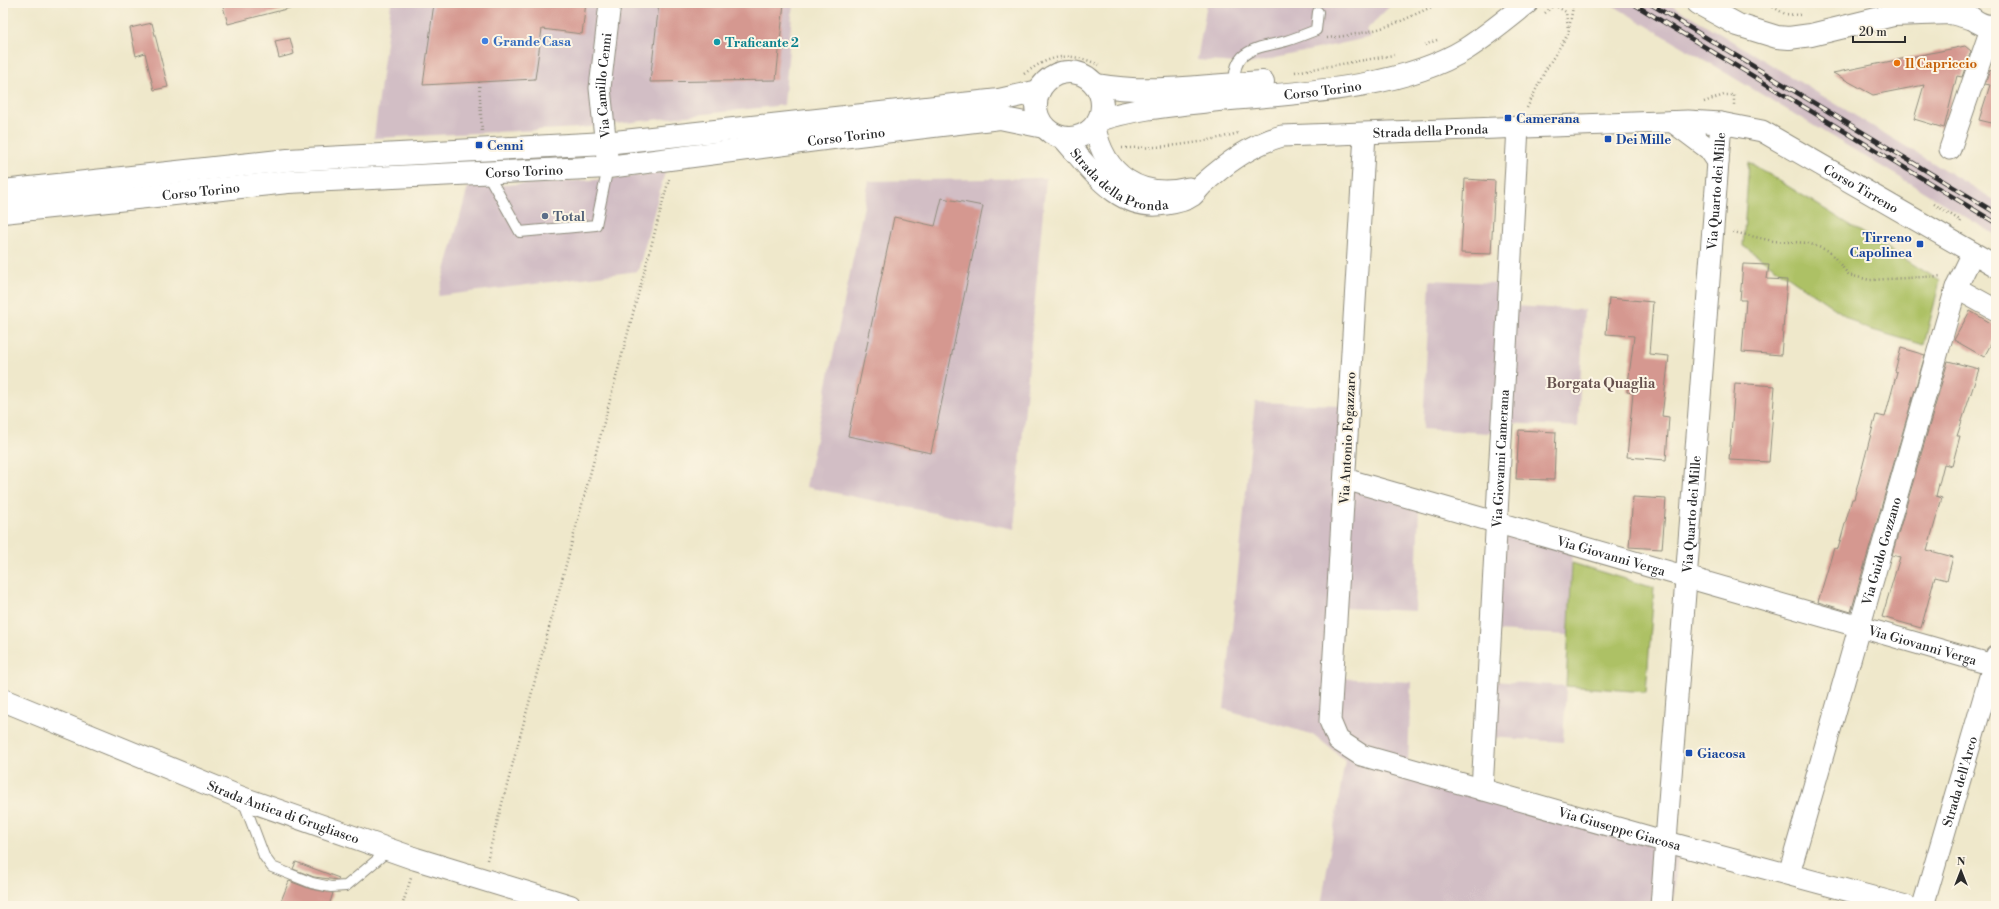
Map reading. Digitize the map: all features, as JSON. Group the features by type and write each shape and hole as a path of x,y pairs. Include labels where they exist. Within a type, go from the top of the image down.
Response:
{"street":[{"name":"Via Camillo Cenni","path":"608,167 600,88 610,3"},
{"path":"1698,3 1738,26 1764,34 1790,38 1810,35 1893,15 1951,13 1963,10 1978,23 1994,26 1950,149"},
{"path":"1893,15 1914,3"},
{"name":"Corso Torino","path":"3,212 288,182 608,167 1000,118 1074,138 1085,135 1097,123 1145,108 1305,78 1365,70 1401,62 1445,45 1520,7"},
{"name":"Corso Torino","path":"3,191 288,160 606,143 999,100 1039,91 1044,83 1052,76 1065,71 1083,74 1097,85 1116,88 1146,90 1235,91"},
{"path":"1097,85 1103,103 1097,123"},
{"path":"1039,91 1036,106 1038,117 1053,132"},
{"path":"1673,122 1709,149 1718,162"},
{"name":"Strada della Pronda","path":"1053,132 1106,187 1114,193 1133,202 1151,205 1176,202 1192,196 1203,185 1248,150 1266,140 1282,136 1673,122 1721,122"},
{"name":"Via Quarto dei Mille","path":"1661,906 1721,122"},
{"name":"Corso Tirreno","path":"1721,122 1762,132 1996,266"},
{"name":"Strada della Pronda","path":"1097,123 1098,143 1111,167 1124,178 1137,186 1151,190 1168,191 1203,185"},
{"name":"Via Giovanni Camerana","path":"1482,790 1518,127"},
{"name":"Via Antonio Fogazzaro","path":"1338,740 1330,720 1365,134"},
{"name":"Via Guido Gozzano","path":"1789,874 1859,626 1951,282 1973,253"},
{"path":"1951,282 1996,310"},
{"name":"Via Giovanni Verga","path":"1344,479 1859,626 1995,660"},
{"name":"Strada dell'Arco","path":"1923,906 1995,660"},
{"name":"Strada Antica di Grugliasco","path":"3,700 242,798 416,859 570,906"},
{"name":"Via Giuseppe Giacosa","path":"1338,740 1361,756 1667,842 1906,906"}],"lane":[{"path":"1235,91 1238,64 1243,56 1263,46 1286,41 1316,30 1318,12"},
{"path":"487,173 520,232 596,225 608,167"},
{"path":"242,798 264,856 272,867 312,883 331,888 346,886 389,850"}],"path":[{"path":"1323,38 1352,35 1392,24 1442,3"},
{"path":"1528,105 1546,69 1568,34 1573,7 1563,3"},
{"path":"1766,3 1785,14 1803,16"},
{"path":"1520,7 1554,5 1566,12 1568,34"},
{"path":"479,82 482,132"},
{"path":"1120,148 1171,146 1219,138 1240,132"},
{"path":"481,880 675,158"},
{"path":"1934,204 1947,212"},
{"path":"1733,232 1773,241 1808,243 1828,251 1849,275 1870,280 1951,282"},
{"path":"402,906 416,859"}],"shaded area":[{"path":"391,3 793,3 784,105 580,128 374,138"},
{"path":"1207,3 1393,3 1366,30 1371,37 1249,64 1197,60"},
{"path":"1609,3 1669,3 1996,201 1996,235"},
{"path":"665,172 638,271 438,296 468,187 608,179"},
{"path":"1046,178 1014,529 806,487 869,181"},
{"path":"1430,280 1514,284 1513,306 1584,310 1578,427 1507,423 1506,434 1423,429"},
{"path":"1255,402 1342,405 1338,483 1419,507 1415,611 1343,608 1339,678 1411,682 1408,763 1678,854 1673,906 1321,906 1345,760 1314,735 1224,709"},
{"path":"1501,530 1572,549 1568,635 1495,631"},
{"path":"1492,681 1566,686 1563,742 1489,737"}],"green space":[{"path":"1749,162 1940,281 1924,345 1862,327 1743,246"},
{"path":"1572,563 1654,588 1646,692 1566,686"}],"building":[{"path":"222,3 289,3 290,8 228,24"},
{"name":"Grande Casa","path":"434,3 586,3 582,34 542,29 535,79 423,85"},
{"name":"Traficante 2","path":"659,3 784,3 776,80 650,82"},
{"path":"152,23 168,87 154,90 145,53 136,56 130,28"},
{"path":"290,38 294,54 279,58 275,41"},
{"path":"1965,46 1971,51 1962,77 1957,76 1944,128 1914,119 1924,85 1873,95 1833,73"},
{"path":"1990,70 1996,76 1996,124 1979,120 1990,85 1985,84"},
{"path":"1465,179 1495,181 1491,254 1461,253"},
{"path":"942,198 983,206 931,453 848,436 894,217 935,226"},
{"path":"1743,264 1769,265 1767,279 1787,280 1781,355 1742,352 1746,300 1740,300"},
{"path":"1609,298 1653,302 1649,354 1669,356 1662,416 1669,417 1666,460 1627,457 1633,393 1627,392 1634,336 1606,334"},
{"path":"1970,311 1996,326 1996,335 1984,357 1954,340"},
{"path":"1901,348 1925,355 1851,612 1818,602 1834,548 1838,549 1852,499 1854,499 1876,415 1885,417 1897,372 1895,371"},
{"path":"1948,361 1979,369 1957,436 1960,436 1952,466 1944,464 1936,496 1942,498 1927,550 1953,557 1947,580 1935,577 1921,628 1882,617 1900,557 1892,555"},
{"path":"1735,383 1775,386 1769,462 1729,460"},
{"path":"1519,430 1556,432 1554,480 1516,479"},
{"path":"1633,497 1666,499 1662,549 1629,547"},
{"path":"296,862 339,878 338,880 314,877 293,869"},
{"path":"289,881 311,889 333,893 329,906 279,906"}],"railway":[{"path":"1632,3 1996,223"},
{"path":"1649,3 1996,213"}],"place":[{"name":"Grande Casa","path":"485,41"},
{"name":"Traficante 2","path":"717,42"},
{"name":"Il Capriccio","path":"1897,63"},
{"name":"Camerana","path":"1508,118"},
{"name":"Dei Mille","path":"1608,139"},
{"name":"Cenni","path":"479,145"},
{"name":"Total","path":"545,216"},
{"name":"Tirreno Capolinea","path":"1920,244"},
{"name":"Giacosa","path":"1689,753"}],"district":[{"name":"Borgata Quaglia","path":"1601,383"}]}
